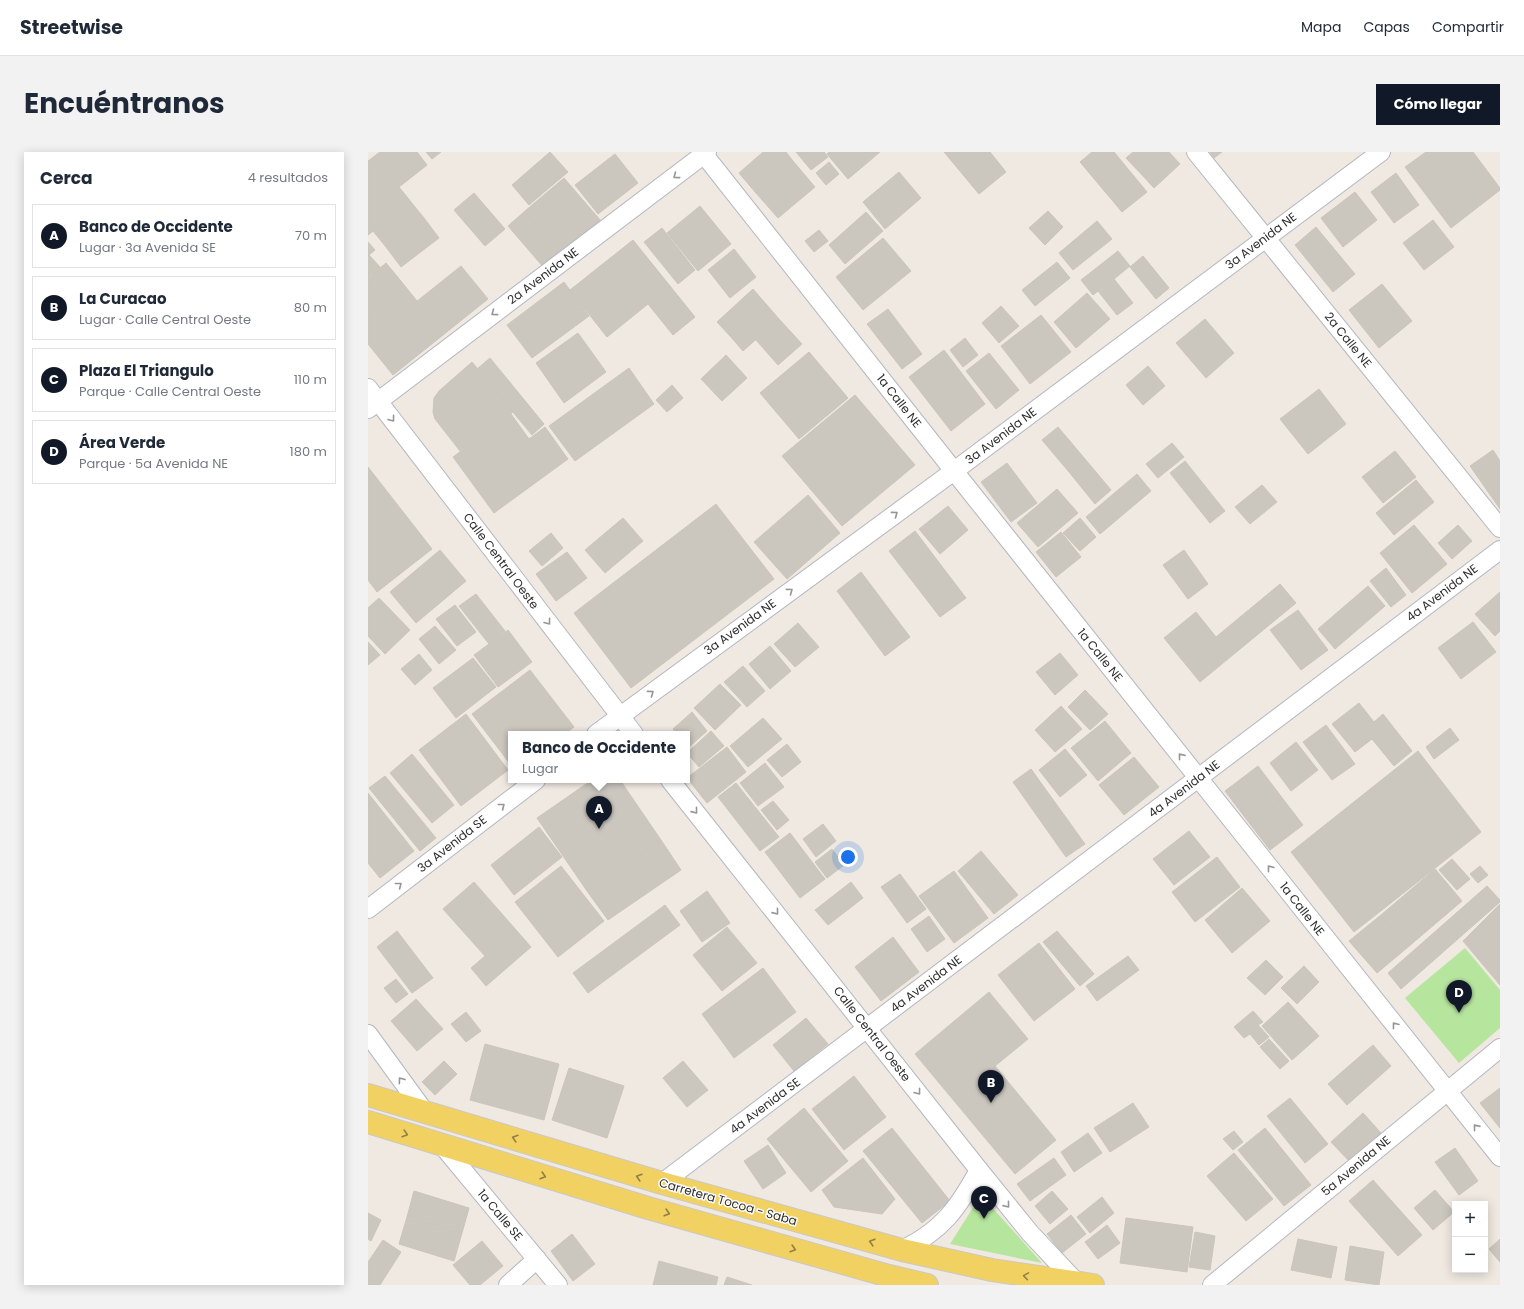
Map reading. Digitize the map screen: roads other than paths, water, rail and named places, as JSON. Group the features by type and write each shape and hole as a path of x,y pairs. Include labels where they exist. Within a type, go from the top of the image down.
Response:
{"main road":[{"name":"Carretera Tocoa - Saba","path":"368,1095 662,1183 902,1250 992,1270 1083,1285"},
{"path":"368,1122 648,1208 881,1274 927,1285"}],"street":[{"name":"2a Calle NE","path":"1196,152 1500,528"},
{"name":"3a Avenida NE","path":"619,716 954,471 1381,152"},
{"name":"2a Avenida NE","path":"371,399 704,153"},
{"name":"1a Calle NE","path":"704,153 954,471 1500,1157"},
{"name":"Calle Central Oeste","path":"371,399 632,731"},
{"name":"4a Avenida NE","path":"868,1028 1500,550"},
{"path":"600,731 619,716"},
{"name":"3a Avenida SE","path":"368,909 532,783"},
{"name":"Calle Central Oeste","path":"672,783 979,1170 1030,1232 1083,1285"},
{"name":"4a Avenida SE","path":"662,1183 868,1028"},
{"path":"368,1034 424,1111"},
{"name":"5a Avenida NE","path":"1212,1285 1500,1048"},
{"name":"1a Calle SE","path":"442,1145 558,1285"},
{"path":"902,1250 920,1241 944,1221 964,1197 979,1170"},
{"path":"508,1285 538,1259"}],"place":[{"name":"Banco de Occidente","path":"599,829"},
{"name":"Área Verde","path":"1459,1013"},
{"name":"La Curacao","path":"991,1103"},
{"name":"Plaza El Triangulo","path":"984,1219"}]}
